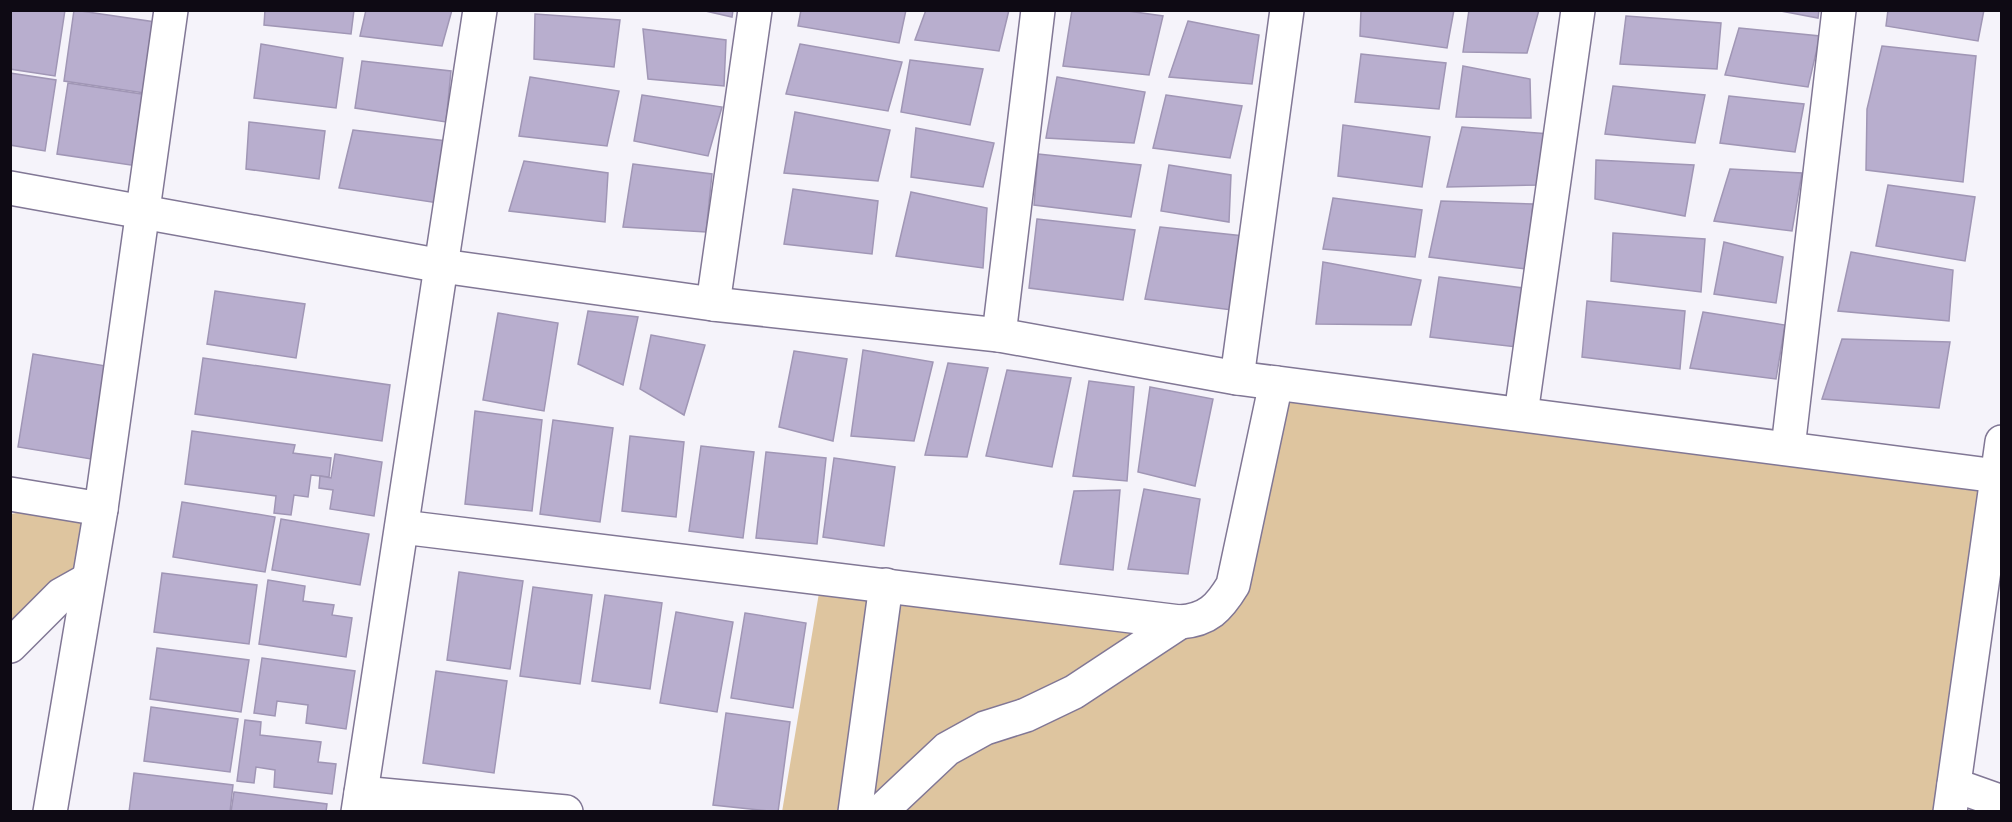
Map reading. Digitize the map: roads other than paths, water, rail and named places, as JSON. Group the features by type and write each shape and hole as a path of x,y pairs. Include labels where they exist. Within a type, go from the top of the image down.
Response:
{"street":[{"path":"50,812 87,580 101,509 171,10"},
{"path":"480,10 359,802 566,812"},
{"path":"713,304 754,10"},
{"path":"999,335 1038,10"},
{"path":"1237,378 1287,10"},
{"path":"1521,414 1578,10"},
{"path":"1788,448 1839,10"},
{"path":"10,188 442,266 713,304 999,335 1237,378 1997,476"},
{"path":"402,527 1180,622 1195,621 1209,616 1233,585 1276,383"},
{"path":"2001,442 1952,798 2001,802"},
{"path":"10,494 101,509"},
{"path":"10,646 61,595 87,580"},
{"path":"855,812 886,585"},
{"path":"880,812 947,749 985,729 1026,715 1074,692 1180,622"}]}
